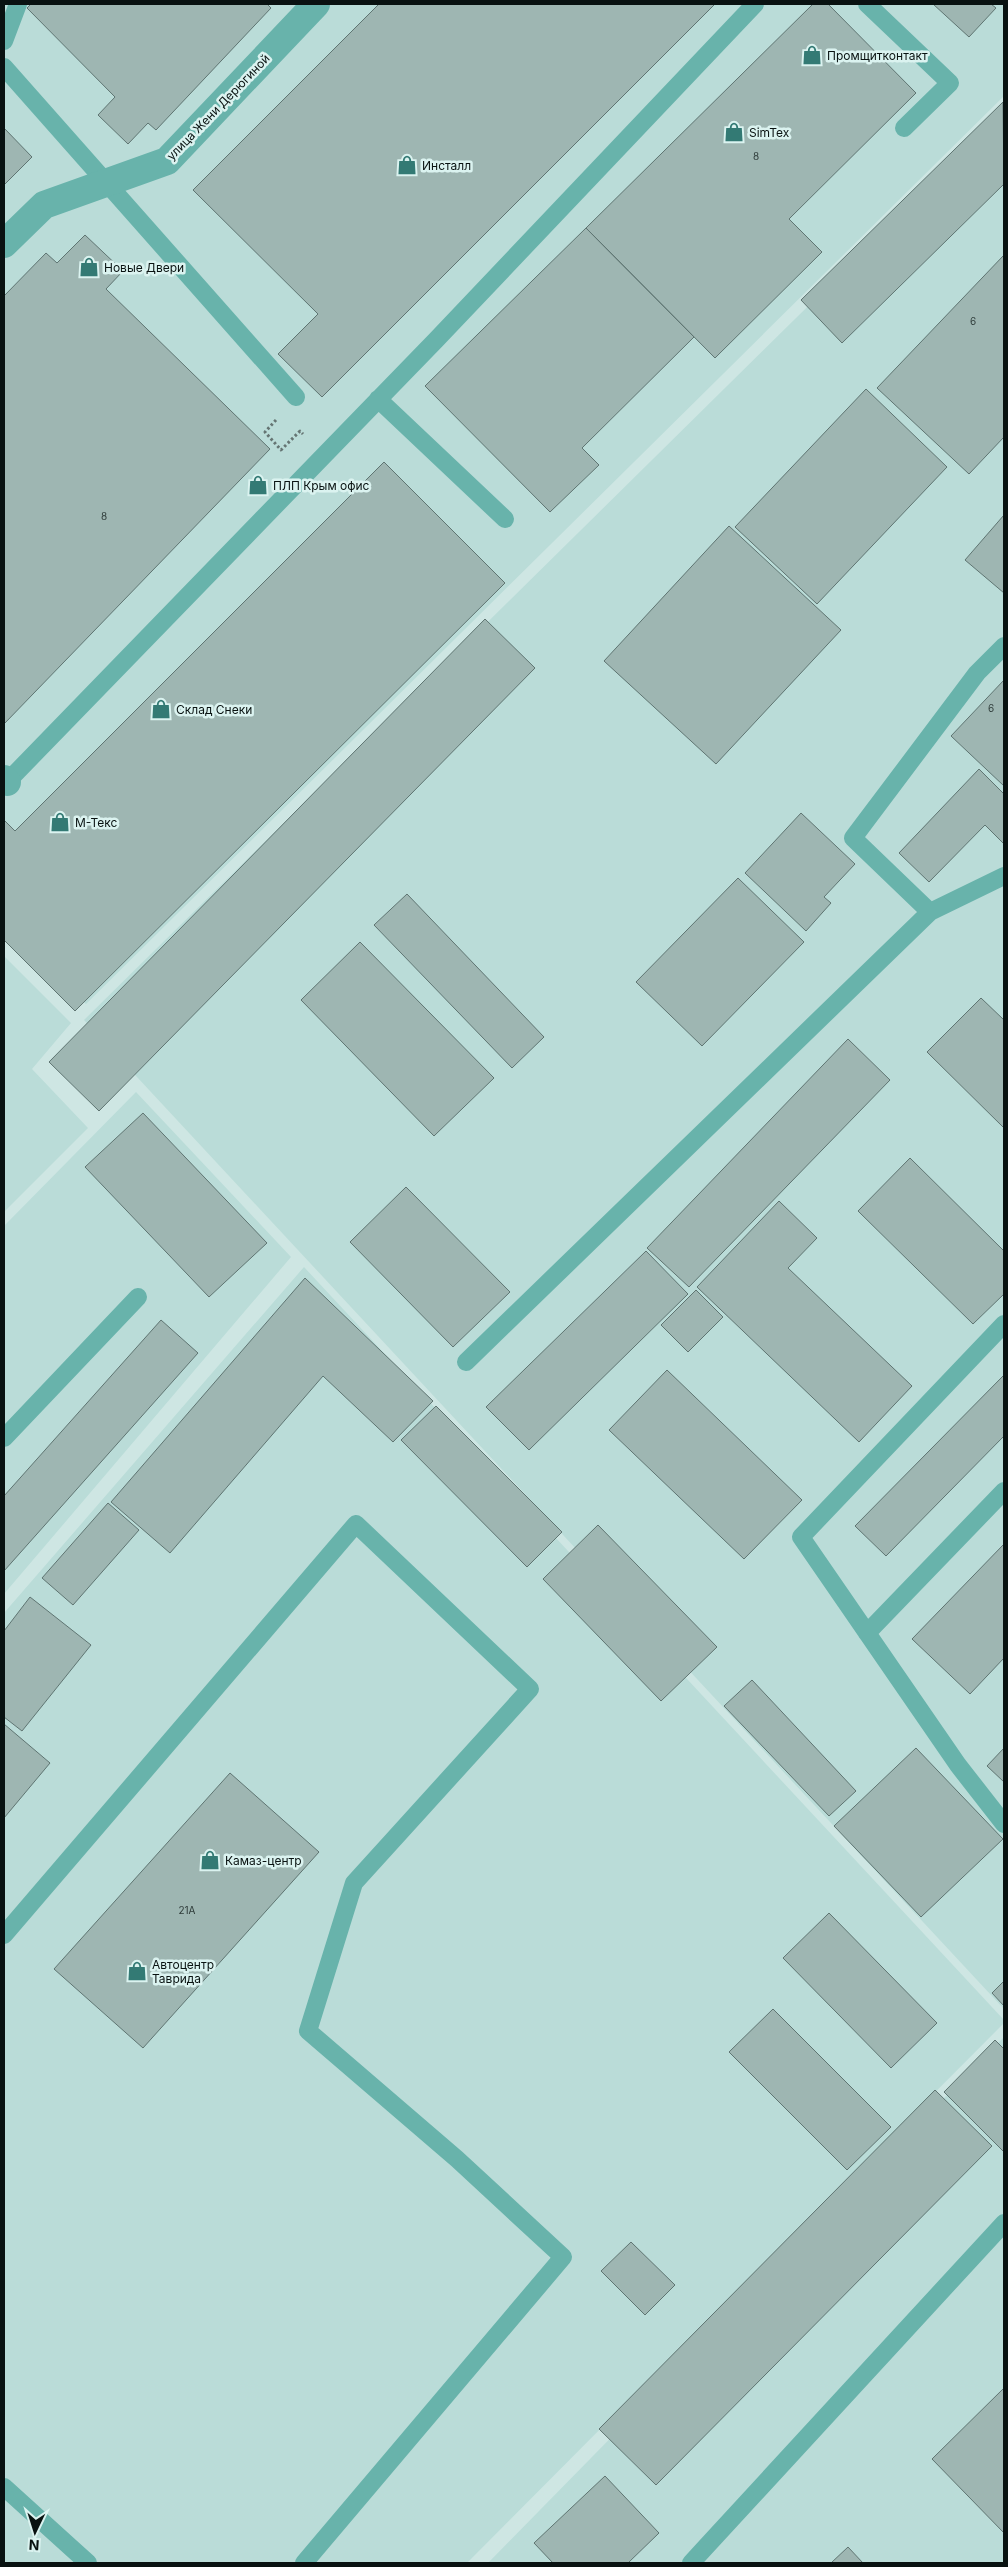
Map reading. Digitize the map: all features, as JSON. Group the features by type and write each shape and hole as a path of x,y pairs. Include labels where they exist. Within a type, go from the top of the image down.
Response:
{"street":[{"name":"улица Жени Дерюгиной","path":"4,244 44,204 167,162 316,4"}],"lane":[{"path":"4,41 18,4"},
{"path":"5,780 378,399 755,4"},
{"path":"868,4 950,83 904,128"},
{"path":"4,67 296,397"},
{"path":"378,399 505,519"},
{"path":"930,912 853,838 977,673 1004,646"},
{"path":"466,1362 930,912 1004,876"},
{"path":"4,1438 138,1297"},
{"path":"1004,1324 801,1537 958,1765 1004,1824"},
{"path":"867,1633 1004,1491"},
{"path":"4,1935 356,1524 530,1689 354,1883 308,2031 457,2159 563,2257 304,2563"},
{"path":"691,2563 1004,2223"},
{"path":"4,2487 88,2563"}],"path":[{"path":"281,450 300,431"}],"shaded area":[{"path":"4,4 1004,4 1004,96 86,1004 4,925"},
{"path":"1004,113 1004,2009 84,1020"},
{"path":"4,956 71,1023 32,1069 88,1128 4,1212"},
{"path":"136,1092 291,1257 4,1594 4,1226"},
{"path":"304,1267 1004,2020 1004,2023 467,2563 4,2563 4,1613"},
{"path":"1004,2037 1004,2563 488,2563"}],"building":[{"path":"31,4 267,4 271,8 156,130 148,123 128,144 98,115 115,97 27,8"},
{"path":"379,4 715,4 322,397 278,354 318,314 193,190"},
{"path":"813,4 828,4 916,93 789,219 822,252 715,358 586,228"},
{"path":"933,4 991,4 996,8 969,37"},
{"path":"1003,102 1004,184 842,343 801,300"},
{"path":"4,128 32,157 4,185"},
{"path":"586,228 694,337 582,448 599,465 550,512 425,386"},
{"path":"85,235 123,271 106,289 270,449 4,724 4,296 46,253 57,263"},
{"path":"1004,255 1004,437 969,474 877,388"},
{"path":"866,389 947,467 817,604 735,527"},
{"path":"384,462 505,583 75,1011 4,940 4,820 15,831"},
{"path":"1004,515 1004,593 965,560"},
{"path":"729,526 841,630 716,764 604,661"},
{"path":"485,619 535,668 99,1111 49,1062"},
{"path":"1004,680 1004,786 951,736"},
{"path":"979,769 1004,794 1004,844 985,825 929,882 899,853"},
{"path":"801,813 855,864 824,897 831,903 806,931 745,873"},
{"path":"738,878 804,942 702,1046 636,982"},
{"path":"407,894 544,1037 512,1068 374,925"},
{"path":"360,942 494,1078 434,1136 301,1000"},
{"path":"981,998 1004,1020 1004,1128 927,1052"},
{"path":"848,1039 890,1080 689,1287 647,1248"},
{"path":"143,1113 267,1243 209,1297 85,1167"},
{"path":"910,1158 1004,1251 1004,1294 973,1324 858,1211"},
{"path":"406,1187 510,1292 453,1347 350,1242"},
{"path":"779,1201 817,1238 788,1268 912,1386 859,1442 697,1287"},
{"path":"646,1251 688,1294 529,1450 486,1407"},
{"path":"305,1278 433,1401 393,1442 323,1376 170,1553 111,1502"},
{"path":"696,1290 723,1317 688,1352 661,1325"},
{"path":"161,1320 198,1353 4,1571 4,1496"},
{"path":"667,1370 802,1500 744,1559 609,1430"},
{"path":"1004,1375 1004,1436 886,1556 855,1526"},
{"path":"436,1406 562,1532 527,1567 401,1440"},
{"path":"108,1503 139,1530 73,1605 42,1578"},
{"path":"598,1525 717,1647 661,1701 543,1579"},
{"path":"1004,1544 1004,1658 970,1694 912,1639"},
{"path":"30,1597 91,1645 22,1731 4,1717 4,1631"},
{"path":"752,1680 856,1791 829,1816 724,1706"},
{"path":"4,1724 50,1763 4,1818"},
{"path":"916,1748 1003,1839 921,1917 834,1826"},
{"path":"1004,1748 1004,1782 987,1766"},
{"path":"230,1773 319,1852 143,2048 54,1969"},
{"path":"829,1913 937,2023 891,2068 783,1958"},
{"path":"1004,1981 1004,2006 992,1993"},
{"path":"773,2009 891,2127 847,2170 729,2052"},
{"path":"995,2040 1004,2049 1004,2152 944,2092"},
{"path":"935,2090 992,2146 656,2485 599,2429"},
{"path":"631,2242 675,2285 645,2315 601,2271"},
{"path":"1004,2388 1004,2533 932,2459"},
{"path":"605,2476 659,2533 628,2563 553,2563 534,2543"},
{"path":"848,2547 863,2563 831,2563"}],"place":[{"name":"Промщитконтакт","path":"812,55"},
{"name":"SimTex","path":"734,132"},
{"name":"Инсталл","path":"407,165"},
{"name":"Новые Двери","path":"89,267"},
{"name":"ПЛП Крым офис","path":"258,485"},
{"name":"Склад Снеки","path":"161,709"},
{"name":"М-Текс","path":"60,822"},
{"name":"Камаз-центр","path":"210,1860"},
{"name":"Автоцентр Таврида","path":"137,1971"}]}
